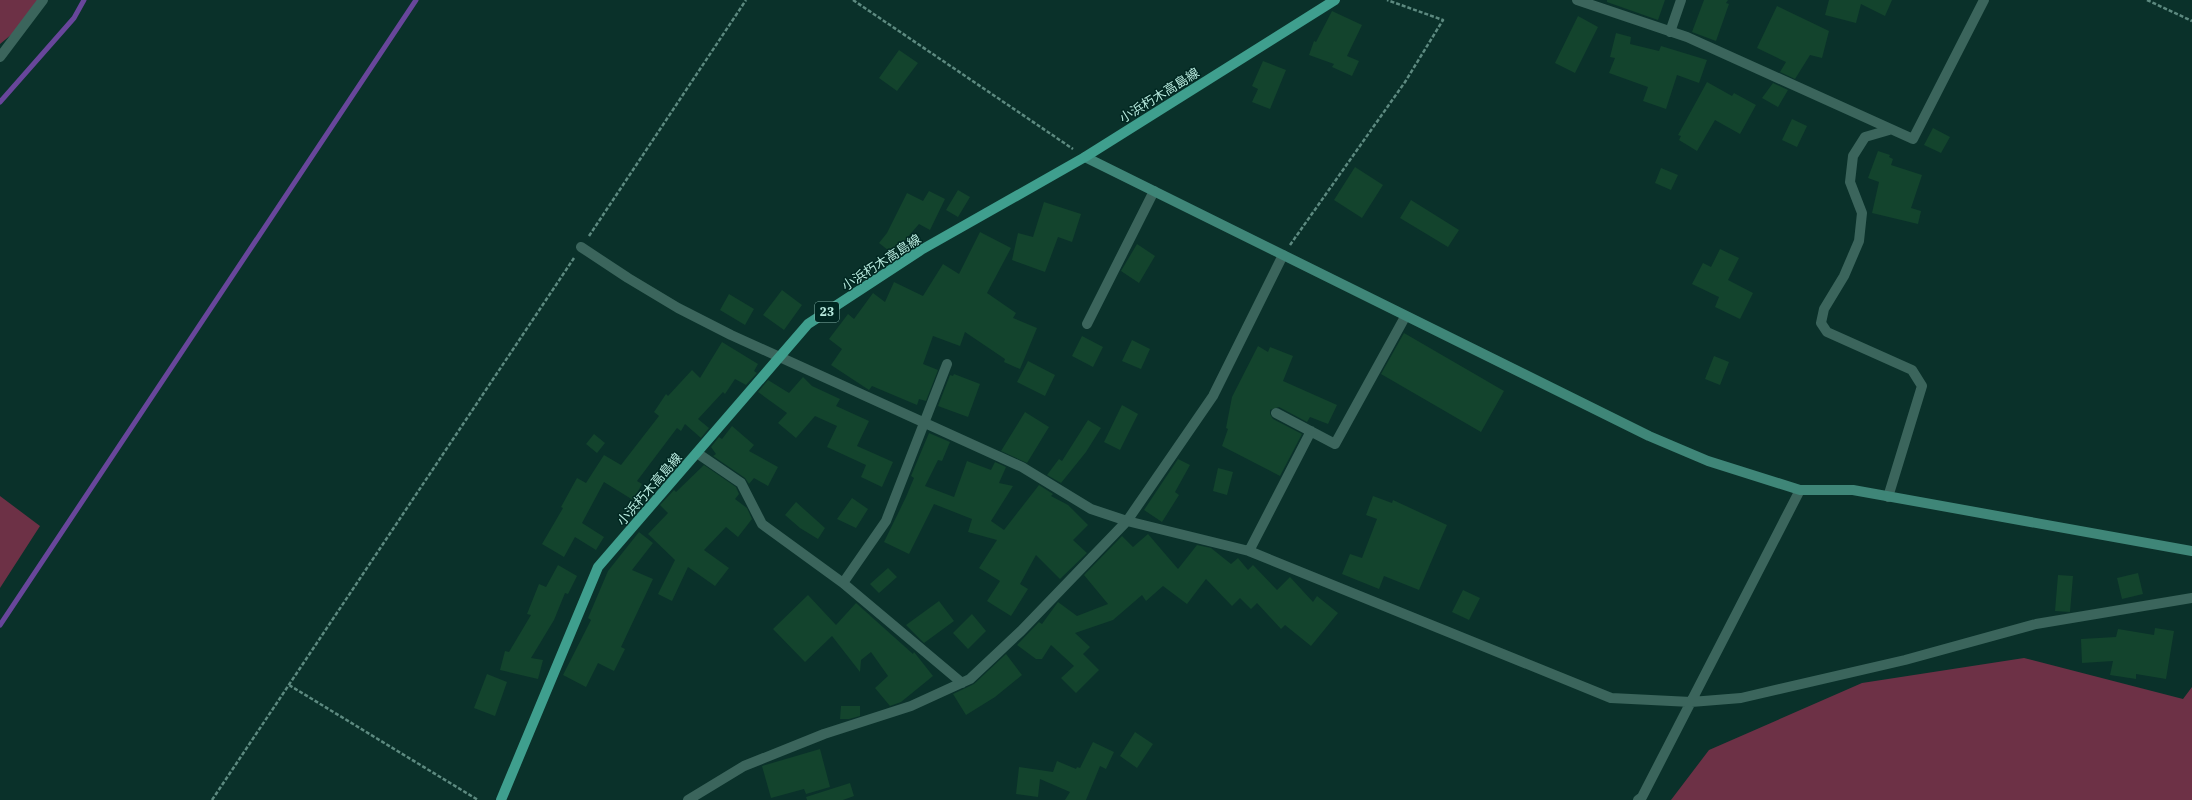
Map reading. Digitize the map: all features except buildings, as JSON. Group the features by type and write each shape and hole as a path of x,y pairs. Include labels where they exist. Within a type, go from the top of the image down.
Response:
{"main road":[{"name":"小浜朽木高島線","path":"501,800 598,567 808,324 901,263 1085,157 1335,0"},
{"path":"1085,157 1649,436 1708,461 1800,490 1853,490 2192,551"}],"street":[{"path":"0,57 43,0"},
{"path":"1576,0 1687,37 1889,130 1913,139 1984,0"},
{"path":"1670,32 1681,0"},
{"path":"1888,497 1922,386 1912,370 1827,332 1821,323 1824,309 1844,276 1859,241 1862,213 1850,182 1854,156 1864,137 1889,130"},
{"path":"1087,324 1154,191"},
{"path":"582,247 628,278 678,308 780,357 1022,467 1091,509 1127,521 1249,551 1611,698 1690,702 1741,698 1905,660 2036,624 2192,598"},
{"path":"688,800 744,766 824,734 911,706 970,679 1020,631 1127,521 1214,396 1283,256"},
{"path":"1276,413 1335,444 1405,316"},
{"path":"843,583 886,521 947,364"},
{"path":"1249,551 1311,431"},
{"path":"697,453 741,483 762,524 843,583 962,683"},
{"path":"1638,800 1642,797 1800,490"}],"path":[{"path":"212,800 746,0"},
{"path":"853,0 1085,157"},
{"path":"1283,256 1405,82 1443,20 1387,0"},
{"path":"2147,0 2192,21"},
{"path":"289,685 478,800"}],"shaded area":[{"path":"0,0 40,0 23,25 0,44"},
{"path":"0,496 40,526 0,588"},
{"path":"2024,658 2183,699 2192,687 2192,800 1671,800 1709,750 1862,683"}],"waterway":[{"path":"0,102 74,18 84,0"},
{"path":"0,625 416,0"}]}
